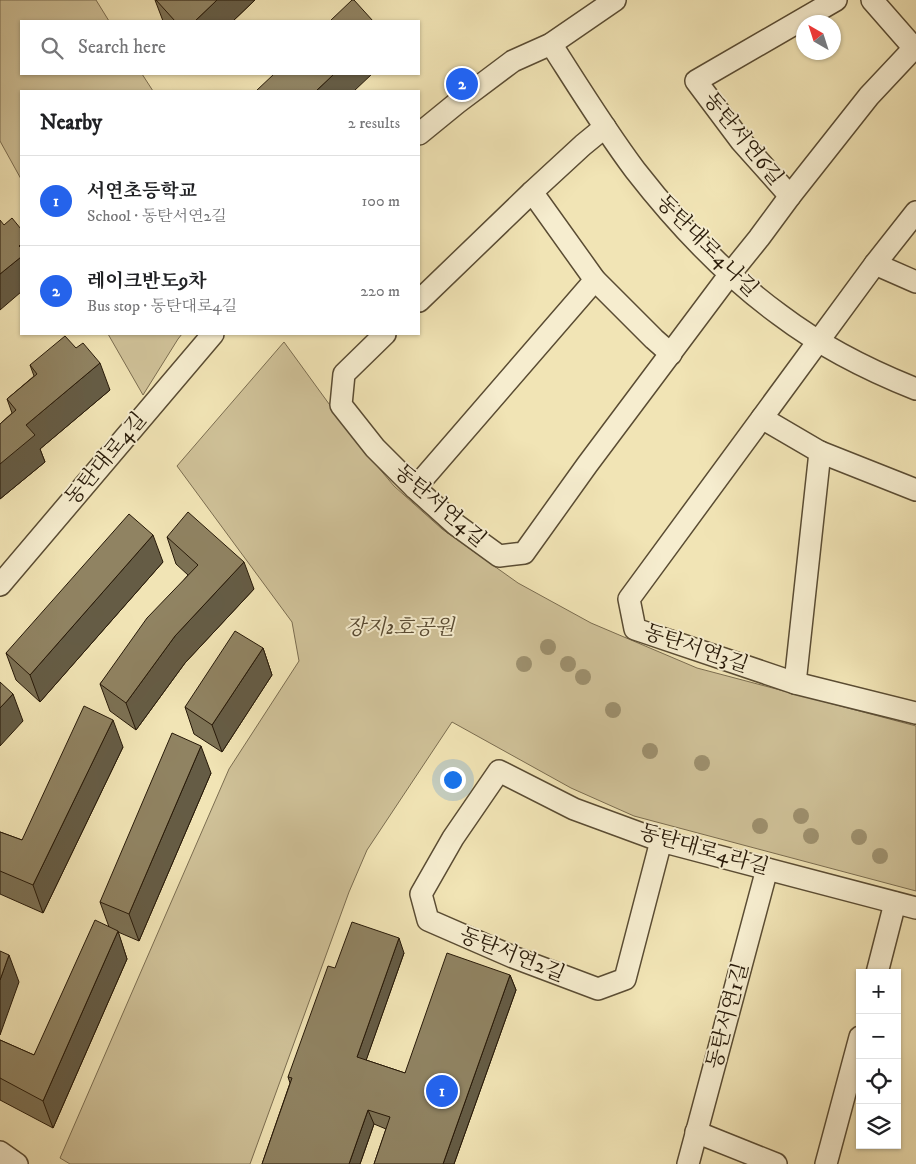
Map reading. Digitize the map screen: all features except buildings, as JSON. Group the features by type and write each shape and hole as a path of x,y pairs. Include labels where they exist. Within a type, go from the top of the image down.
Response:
{"street":[{"path":"420,133 513,62 551,44 615,0"},
{"name":"동탄서연6길","path":"836,0 696,81 741,141 790,196 869,96 915,47 872,0"},
{"name":"동탄대로4나길","path":"551,44 635,169 690,235 730,274 780,315 819,341 849,359 916,389"},
{"path":"420,300 532,192 605,127"},
{"path":"532,192 595,280 671,354"},
{"name":"동탄서연4길","path":"384,335 344,374 341,405 375,448 455,524 499,556 524,554 588,464 790,196"},
{"name":"동탄서연3길","path":"916,212 875,264 629,599 635,629 795,683 916,713"},
{"path":"875,264 916,282"},
{"path":"415,488 595,280"},
{"name":"동탄대로4길","path":"0,585 212,335"},
{"path":"762,418 820,452 916,490"},
{"path":"795,683 820,452"},
{"name":"동탄서연2길","path":"499,771 453,838 421,894 428,920 513,957 598,989 625,979 661,841"},
{"name":"동탄대로4라길","path":"499,771 574,809 661,841 916,908"},
{"name":"동탄서연1길","path":"688,1164 767,869"},
{"path":"878,969 895,903"},
{"path":"826,1164 856,1052"},
{"path":"696,1132 776,1164"},
{"path":"0,1152 17,1164"}],"green space":[{"path":"0,0 96,0 108,20 20,20 20,75 143,75 152,90 20,90 20,177 0,141"},
{"path":"109,335 181,335 178,339 143,395"},
{"name":"장지2호공원","path":"284,342 356,441 394,486 442,529 518,583 591,623 697,668 916,726 916,891 634,816 571,788 452,722 367,850 349,892 250,1164 70,1164 60,1158 229,769 299,661 292,622 177,466"}],"place":[{"name":"레이크반도9차","path":"462,84"},
{"name":"서연초등학교","path":"442,1091"}]}
